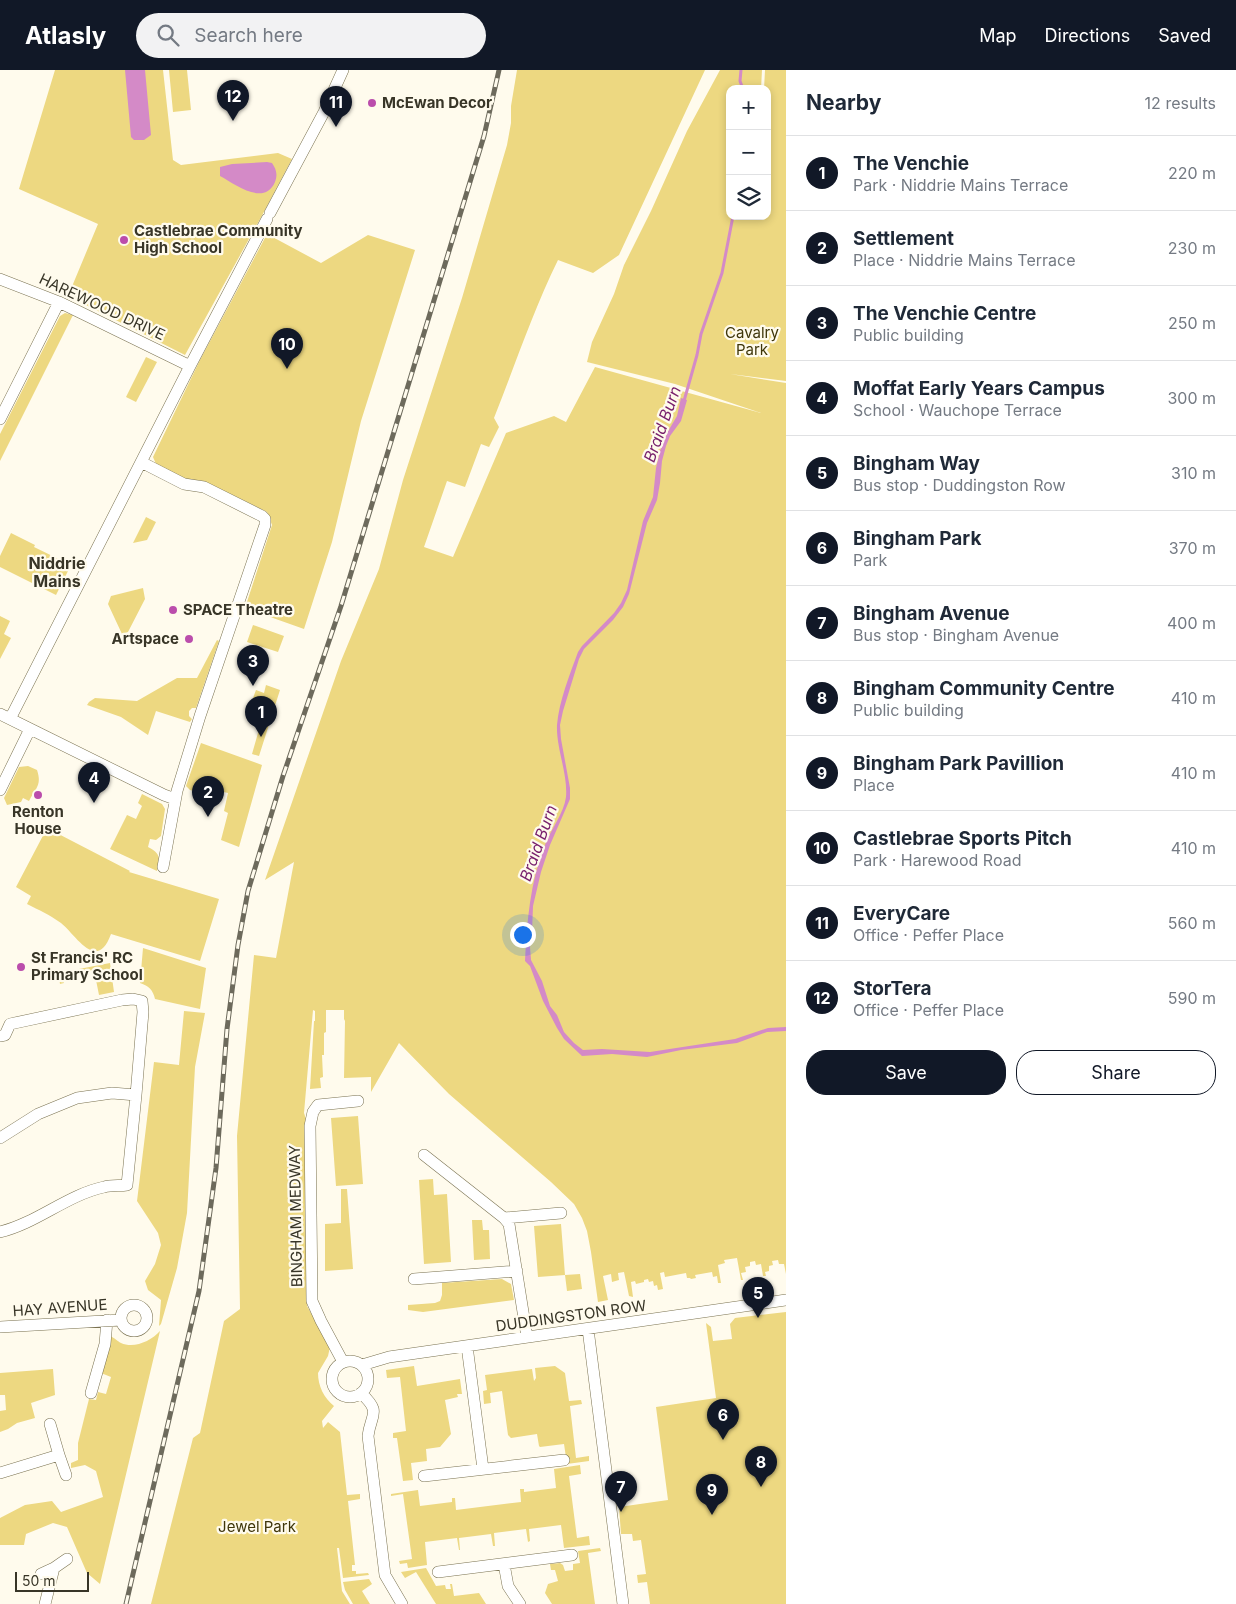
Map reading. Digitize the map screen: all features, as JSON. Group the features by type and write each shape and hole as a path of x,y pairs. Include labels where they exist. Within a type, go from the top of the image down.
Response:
{"street":[{"path":"175,799 8,718 324,112 343,70"},
{"name":"HAREWOOD DRIVE","path":"0,279 59,302 190,366"},
{"path":"0,419 59,302"},
{"path":"141,462 184,484 204,487 265,519 265,525 200,716 175,799 164,867"},
{"path":"0,790 30,729"},
{"path":"0,1036 5,1035 10,1024 122,1000 142,1001 143,1012 127,1185 104,1187 77,1196 14,1228 0,1232"},
{"path":"0,1138 38,1114 77,1098 112,1093 136,1094"},
{"name":"BINGHAM MEDWAY","path":"342,1362 312,1301 310,1126 314,1109 318,1104 358,1101"},
{"path":"424,1155 504,1218 509,1224 527,1337"},
{"path":"504,1218 561,1213"},
{"path":"414,1279 517,1271"},
{"name":"DUDDINGSTON ROW","path":"362,1365 389,1357 786,1300"},
{"path":"91,1394 105,1344 107,1320"},
{"name":"HAY AVENUE","path":"0,1327 121,1320"},
{"path":"588,1329 623,1604"},
{"path":"467,1346 483,1469"},
{"path":"353,1361 362,1365 368,1379 362,1393 348,1397 340,1394 334,1387 333,1372 342,1362 353,1361"},
{"path":"362,1393 374,1410 368,1436 385,1575 402,1604"},
{"path":"50,1424 66,1475"},
{"path":"0,1473 59,1455"},
{"path":"424,1476 564,1460"},
{"path":"438,1572 572,1555"},
{"path":"41,1574 67,1559"},
{"path":"504,1564 508,1586 520,1604"},
{"path":"45,1604 54,1568"}],"green space":[{"name":"Castlebrae Community High School","path":"55,70 163,70 173,160 181,165 278,153 292,159 185,355 68,296 98,224 19,189"},
{"path":"169,70 187,70 191,110 173,112"},
{"path":"517,70 705,70 619,255 593,273 558,260 532,318 494,418 499,427 489,447 481,444 465,487 447,481 424,547 453,557 506,433 554,416 566,422 595,367 761,413 675,384 587,362 592,342 614,294 624,265 687,131 720,70 762,70 761,85 726,85 726,220 771,220 771,85 764,85 765,70 786,70 786,381 730,374 786,383 786,1274 784,1264 779,1264 778,1260 772,1261 773,1265 769,1266 769,1271 765,1272 766,1276 763,1276 761,1264 756,1265 755,1261 750,1262 750,1266 745,1267 746,1272 741,1273 743,1280 741,1280 737,1258 724,1260 725,1263 718,1265 721,1283 718,1283 717,1276 713,1277 712,1272 695,1275 696,1278 691,1279 687,1278 686,1273 665,1277 664,1272 660,1273 663,1289 658,1290 657,1285 654,1286 653,1281 649,1282 648,1279 636,1284 635,1281 631,1282 633,1297 629,1296 624,1272 618,1273 619,1280 612,1282 611,1274 603,1276 608,1300 598,1302 587,1231 574,1204 449,1094 399,1043 371,1092 371,1077 344,1078 344,1010 326,1010 324,1055 322,1055 323,1077 320,1078 321,1088 310,1089 315,1021 315,1011 313,1010 304,1113 306,1119 307,1306 330,1347 328,1356 318,1373 322,1391 334,1406 322,1421 323,1428 328,1422 340,1432 347,1495 360,1494 360,1499 348,1501 355,1565 352,1565 352,1571 356,1571 356,1574 368,1573 369,1575 343,1578 339,1548 337,1548 342,1591 350,1604 151,1604 193,1438 200,1433 224,1321 240,1309 237,1136 254,955 276,958 294,862 265,880 341,661 379,569 403,480 462,298 507,145 511,123 511,106"},
{"path":"267,234 321,263 368,235 415,250 361,421 332,542 304,629 245,608 272,525 267,512 204,481 185,479 156,464 153,457 200,360"},
{"path":"65,313 73,315 0,461 0,434 60,316"},
{"path":"146,357 157,362 136,402 126,397"},
{"path":"146,517 156,522 147,540 133,543"},
{"path":"11,533 35,545 34,547 71,565 56,595 0,567 0,556"},
{"path":"143,588 145,599 128,632 122,634 108,604 111,596"},
{"path":"0,616 10,621 4,634 11,638 0,659"},
{"path":"253,625 284,636 278,652 247,642"},
{"path":"217,640 219,641 196,708 192,708 189,711 189,716 192,719 190,722 156,711 148,735 121,717 87,705 95,698 137,701 177,678 197,678"},
{"path":"266,685 280,690 259,756 252,754 262,719 259,709 250,706 256,690 264,693"},
{"path":"201,743 262,765 239,847 221,840 228,813 224,811 228,793 219,791 218,798 190,790 186,786"},
{"path":"28,766 37,770 39,783 36,789 29,801 23,798 21,802 7,805 4,798 19,767"},
{"path":"142,794 162,804 165,809 161,836 156,840 150,839 148,847 158,856 157,871 110,849 127,815 136,819 142,806 138,803"},
{"path":"47,828 129,872 219,899 200,961 111,934 105,945 99,950 93,951 86,948 61,923 27,904 31,896 16,887"},
{"path":"143,948 206,968 200,1009 155,999 150,989 140,983"},
{"path":"110,963 114,992 99,995 94,970 78,973 78,976 63,978 64,983 60,984 58,973"},
{"path":"184,1011 205,1013 195,1067 187,1213 177,1268 159,1326 161,1300 148,1290 145,1281 155,1264 161,1245 158,1233 137,1201 154,1062 179,1065"},
{"path":"358,1116 363,1184 336,1186 331,1118"},
{"path":"433,1179 434,1195 447,1194 451,1262 424,1264 419,1180"},
{"path":"341,1189 347,1189 353,1269 325,1271 325,1224 341,1223"},
{"path":"472,1220 482,1220 483,1230 489,1230 490,1259 474,1260"},
{"path":"561,1224 565,1275 538,1277 534,1226"},
{"path":"580,1274 582,1289 567,1291 565,1275"},
{"path":"502,1279 511,1284 514,1300 423,1312 408,1310 408,1305 440,1301 442,1283"},
{"path":"786,1312 786,1604 650,1604 647,1582 638,1583 637,1575 646,1574 641,1540 633,1541 632,1534 621,1534 619,1507 668,1500 656,1407 716,1398 706,1323 711,1327 713,1341 732,1339 730,1324 735,1318"},
{"path":"160,1331 100,1584 87,1573 67,1527 53,1523 26,1534 24,1545 0,1545 0,1518 25,1505 52,1501 61,1512 103,1497 96,1471 85,1465 71,1468 71,1463 78,1460 78,1443 89,1399 96,1400 98,1392 106,1394 111,1377 101,1373 110,1336 121,1343 131,1345 147,1341"},
{"path":"414,1366 417,1386 460,1379 462,1394 457,1394 458,1397 445,1400 451,1434 440,1447 426,1449 427,1461 411,1463 413,1480 403,1481 397,1438 393,1438 393,1433 406,1431 400,1377 387,1378 386,1370"},
{"path":"555,1366 565,1373 569,1401 581,1400 582,1404 570,1406 576,1458 589,1456 589,1461 567,1464 564,1444 540,1447 537,1434 511,1438 508,1435 502,1391 490,1393 491,1403 484,1404 483,1391 487,1390 485,1375 532,1369 534,1381 536,1378 535,1368"},
{"path":"53,1369 55,1395 31,1403 35,1418 17,1423 0,1432 0,1411 6,1410 5,1395 0,1395 0,1373"},
{"path":"580,1465 581,1474 569,1476 577,1538 589,1536 590,1545 564,1548 561,1525 529,1529 530,1541 528,1542 526,1529 494,1533 495,1546 493,1546 491,1534 459,1538 460,1550 457,1538 425,1542 427,1565 408,1568 407,1563 400,1564 399,1561 412,1559 403,1494 391,1496 391,1494 418,1490 420,1506 452,1502 452,1498 455,1498 456,1510 521,1502 520,1489 524,1489 524,1492 556,1488 554,1469"},
{"path":"600,1548 601,1551 588,1553 595,1604 552,1604 545,1593 548,1584 558,1581 555,1570 551,1570 550,1564 560,1563 565,1571 573,1570 573,1564 580,1563 578,1551"},
{"path":"426,1568 436,1586 445,1585 446,1589 451,1589 450,1584 452,1584 454,1596 479,1593 486,1604 436,1604 416,1572 405,1578 401,1572"},
{"path":"369,1579 372,1584 362,1591 370,1604 353,1604 343,1582"}],"shaded area":[{"path":"125,70 145,70 151,135 144,140 134,140 131,137"},
{"path":"272,163 276,176 275,182 264,193 241,188 220,176 220,167 232,164"},
{"path":"681,398 687,400 681,421 670,436 666,446 657,500 647,523 629,594 623,607 613,620 584,649 579,659 563,711 560,725 561,739 570,788 570,799 550,845 541,872 533,906 531,960 542,981 550,1006 557,1015 564,1032 583,1050 602,1049 650,1052 735,1039 768,1028 786,1027 786,1031 767,1032 737,1043 681,1050 647,1057 612,1054 582,1056 564,1039 557,1028 543,1001 530,966 525,961 530,902 540,859 563,809 566,797 565,779 557,734 562,697 578,652 614,613 627,590 643,521 653,497 660,451 667,433 677,416"}],"waterway":[{"name":"Braid Burn","path":"741,70 742,85"},
{"name":"Braid Burn","path":"684,401 701,334 722,273 732,220"}],"railway":[{"path":"126,1604 199,1291 216,1168 227,1029 238,945 248,891 283,776 341,606 484,136 499,70"}],"place":[{"name":"McEwan Decor","path":"372,103"},
{"name":"StorTera","path":"233,121"},
{"name":"EveryCare","path":"336,127"},
{"name":"Castlebrae Community High School","path":"124,240"},
{"name":"Castlebrae Sports Pitch","path":"287,369"},
{"name":"SPACE Theatre","path":"173,610"},
{"name":"Artspace","path":"189,639"},
{"name":"The Venchie Centre","path":"253,686"},
{"name":"The Venchie","path":"261,737"},
{"name":"Renton House","path":"38,795"},
{"name":"Moffat Early Years Campus","path":"94,803"},
{"name":"Settlement","path":"208,817"},
{"name":"St Francis' RC Primary School","path":"21,967"},
{"name":"Bingham Way","path":"758,1318"},
{"name":"Bingham Park","path":"723,1440"},
{"name":"Bingham Community Centre","path":"761,1487"},
{"name":"Bingham Avenue","path":"621,1512"},
{"name":"Bingham Park Pavillion","path":"712,1515"}],"district":[{"name":"Niddrie Mains","path":"57,572"}],"park label":[{"name":"Cavalry Park","path":"752,342"},
{"name":"Jewel Park","path":"257,1527"}]}
